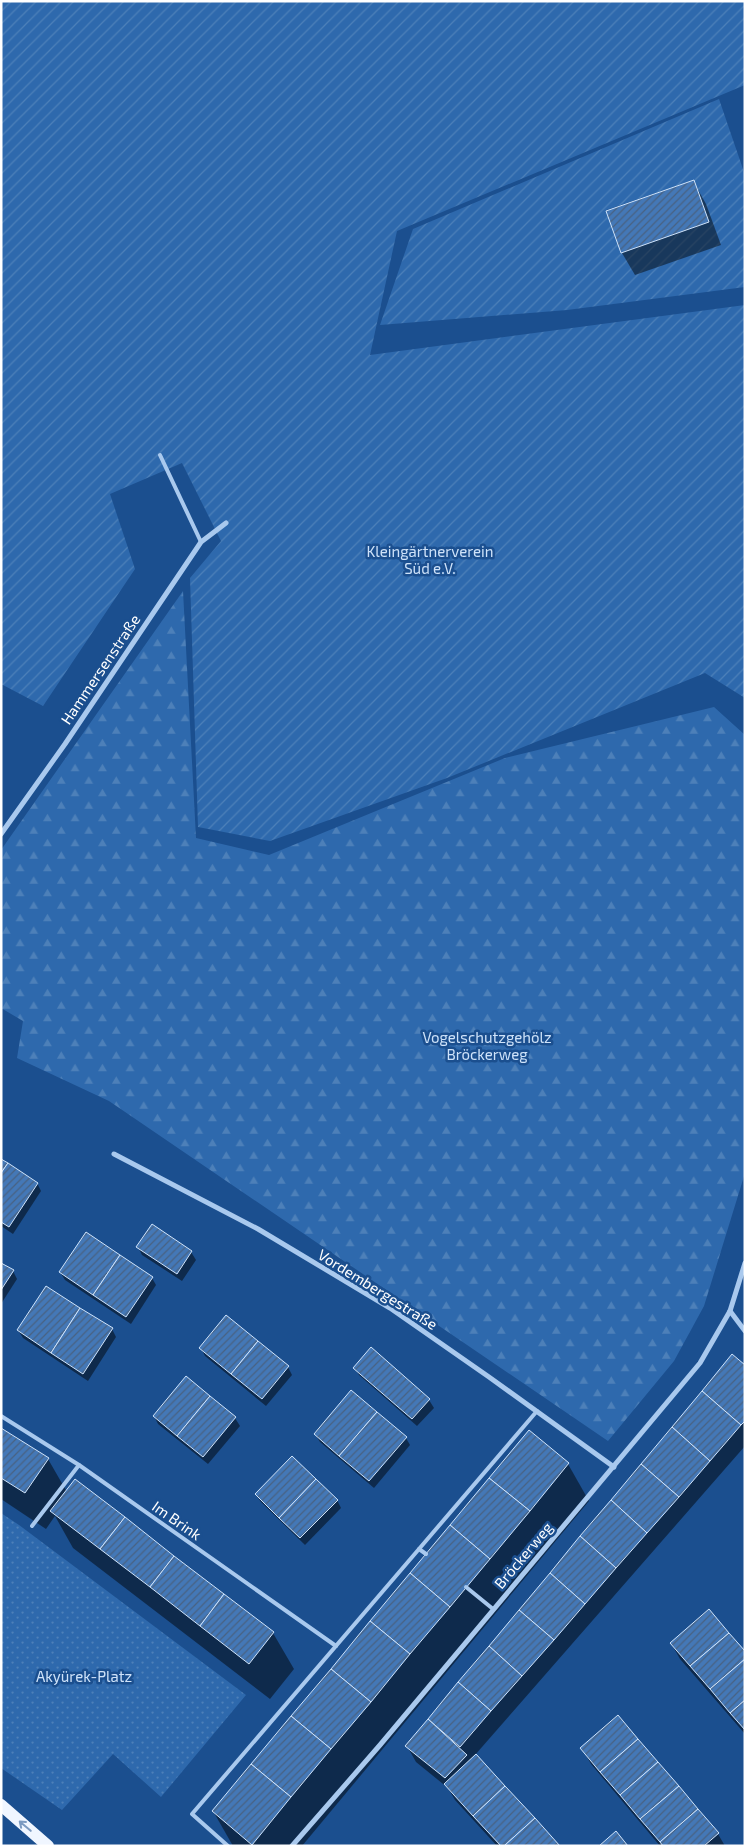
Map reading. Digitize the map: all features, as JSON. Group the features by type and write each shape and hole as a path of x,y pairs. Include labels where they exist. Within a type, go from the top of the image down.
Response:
{"main road":[{"path":"1,1806 48,1846"}],"street":[{"name":"Hammersenstraße","path":"1,834 65,744 201,542 226,523"},
{"name":"Vordembergestraße","path":"114,1154 258,1229 390,1308 614,1467"},
{"name":"Bröckerweg","path":"292,1846 365,1762 700,1363 730,1312 745,1264"},
{"path":"730,1312 745,1331"}],"lane":[{"path":"160,456 201,542"},
{"path":"228,1846 192,1814 537,1411"},
{"name":"Im Brink","path":"1,1416 79,1465 336,1646"},
{"path":"32,1526 79,1465"},
{"path":"419,1549 426,1554"},
{"path":"466,1587 493,1609"}],"green space":[{"name":"Kleingärtnerverein Süd e.V.","path":"1,1 745,1 745,85 397,231 370,355 745,305 745,698 705,673 447,778 270,841 198,827 190,578 221,541 182,463 110,494 135,569 43,706 1,684"},
{"path":"719,99 745,175 745,287 567,310 380,325 413,229","holes":["694,180 709,222 621,253 606,210"]},
{"name":"Vogelschutzgehölz Bröckerweg","path":"183,591 196,838 269,855 505,758 714,707 745,735 745,1173 704,1306 674,1361 608,1441 109,1101 17,1058 23,1021 1,1008 1,850"},
{"name":"Akyürek-Platz","path":"1,1513 246,1695 161,1797 113,1754 62,1810 1,1768"}],"building":[{"path":"694,180 709,222 621,253 606,211"},
{"path":"1,1159 8,1163 1,1173"},
{"path":"8,1163 38,1183 9,1227 1,1222 1,1173"},
{"path":"152,1224 192,1251 177,1274 136,1247"},
{"path":"86,1232 120,1255 93,1295 59,1272"},
{"path":"120,1255 153,1277 126,1317 93,1295"},
{"path":"1,1263 14,1270 1,1290"},
{"path":"46,1286 80,1308 51,1353 17,1330"},
{"path":"80,1308 113,1328 83,1374 51,1353"},
{"path":"226,1315 258,1341 231,1374 199,1348"},
{"path":"258,1341 289,1366 262,1399 231,1374"},
{"path":"371,1347 430,1399 412,1419 353,1368"},
{"path":"732,1354 745,1365 745,1421 741,1425 702,1391"},
{"path":"186,1376 210,1396 177,1436 153,1416"},
{"path":"351,1390 377,1412 339,1456 314,1434"},
{"path":"702,1391 741,1425 710,1461 672,1427"},
{"path":"210,1396 236,1417 203,1457 177,1436"},
{"path":"377,1412 407,1437 369,1481 339,1456"},
{"path":"672,1427 710,1461 679,1497 641,1464"},
{"path":"1,1428 49,1458 25,1493 1,1478"},
{"path":"529,1430 569,1463 530,1511 489,1478"},
{"path":"292,1456 316,1479 279,1518 255,1494"},
{"path":"641,1464 679,1497 647,1533 611,1500"},
{"path":"489,1478 530,1511 490,1559 450,1525"},
{"path":"75,1479 125,1517 100,1549 50,1511"},
{"path":"316,1479 338,1500 300,1538 279,1518"},
{"path":"611,1500 647,1533 616,1568 580,1536"},
{"path":"125,1517 174,1556 150,1587 100,1549"},
{"path":"450,1525 490,1559 450,1607 410,1573"},
{"path":"580,1536 616,1568 585,1604 550,1573"},
{"path":"174,1556 224,1594 200,1626 150,1587"},
{"path":"410,1573 450,1607 410,1654 370,1621"},
{"path":"550,1573 585,1604 554,1640 519,1610"},
{"path":"224,1594 274,1632 249,1664 200,1626"},
{"path":"709,1609 729,1633 690,1666 670,1643"},
{"path":"519,1610 554,1640 522,1676 489,1646"},
{"path":"370,1621 410,1654 371,1702 331,1669"},
{"path":"729,1633 745,1651 745,1659 710,1689 690,1666"},
{"path":"489,1646 522,1676 491,1711 458,1682"},
{"path":"745,1659 745,1700 730,1713 710,1689"},
{"path":"331,1669 371,1702 331,1749 291,1716"},
{"path":"458,1682 491,1711 460,1747 428,1719"},
{"path":"745,1700 745,1730 730,1713"},
{"path":"618,1715 638,1739 600,1772 580,1748"},
{"path":"291,1716 331,1749 291,1797 251,1764"},
{"path":"428,1719 467,1755 445,1778 405,1746"},
{"path":"638,1739 658,1762 620,1795 600,1772"},
{"path":"476,1754 505,1786 473,1816 444,1784"},
{"path":"658,1762 679,1786 640,1819 620,1795"},
{"path":"251,1764 291,1797 252,1845 212,1811"},
{"path":"505,1786 535,1818 504,1846 501,1846 473,1816"},
{"path":"679,1786 698,1809 660,1842 640,1819"},
{"path":"698,1809 719,1833 704,1846 663,1846 660,1842"},
{"path":"535,1818 560,1846 504,1846"},
{"path":"616,1831 628,1846 599,1846"}]}
